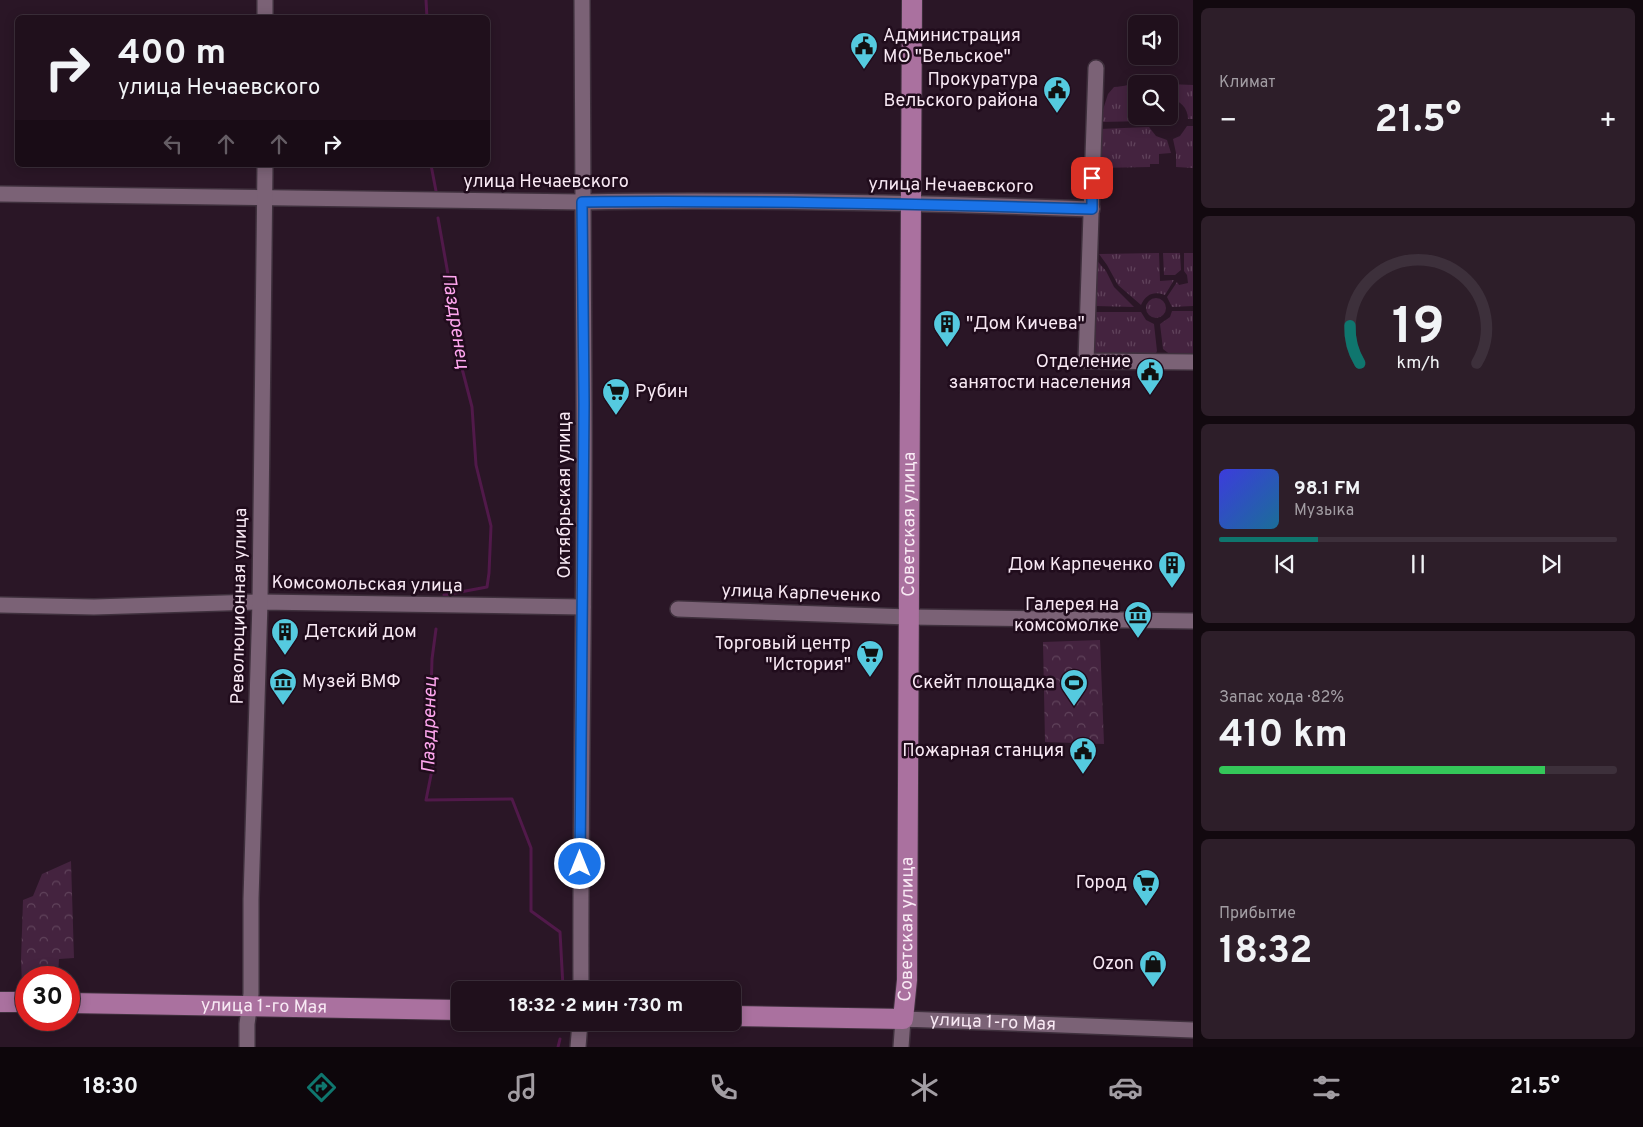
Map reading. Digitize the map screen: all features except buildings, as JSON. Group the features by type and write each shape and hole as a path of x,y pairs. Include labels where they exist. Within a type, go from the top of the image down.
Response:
{"main road":[{"name":"Советская улица","path":"903,1019 907,980 912,0"},
{"path":"0,1002 15,1002"},
{"name":"улица 1-го Мая","path":"80,1003 451,1010"},
{"name":"улица 1-го Мая","path":"741,1016 903,1019"}],"street":[{"path":"265,15 266,0"},
{"name":"Октябрьская улица","path":"581,981 580,829 584,394 582,0"},
{"path":"1096,68 1086,361 1193,362"},
{"name":"Революционная улица","path":"247,1047 251,994 251,899 260,602 265,167"},
{"name":"улица Нечаевского","path":"0,194 582,202 910,203 1092,209"},
{"name":"Комсомольская улица","path":"0,605 94,607 260,602 583,607"},
{"name":"улица Карпеченко","path":"678,609 909,617 1193,621"},
{"name":"улица 1-го Мая","path":"903,1019 1193,1030"},
{"name":"Советская улица","path":"901,1047 903,1019"},
{"path":"578,1047 579,1031"}],"green space":[{"path":"1178,84 1193,85 1193,119 1188,119 1187,111 1178,102"},
{"path":"1128,85 1128,121 1099,122 1108,94 1114,87"},
{"path":"1187,126 1193,126 1193,168 1176,167 1173,139 1180,136"},
{"path":"1149,127 1156,136 1167,140 1171,153 1159,154 1159,164 1150,164 1150,167 1098,168 1099,129"},
{"path":"1159,253 1160,281 1174,280 1165,295 1151,294 1145,298 1141,305 1118,285 1099,254"},
{"path":"1163,253 1180,253 1181,270 1175,275 1164,275"},
{"path":"1184,253 1193,253 1193,306 1172,307 1167,297 1177,282 1179,285 1188,283 1187,275 1184,271"},
{"path":"1094,257 1106,271 1114,287 1134,307 1095,306"},
{"path":"1156,298 1163,301 1166,308 1163,315 1156,318 1149,315 1146,308 1149,301"},
{"path":"1172,311 1193,311 1193,359 1176,359 1163,349 1160,324 1170,317"},
{"path":"1092,312 1141,312 1146,320 1154,324 1157,351 1154,357 1096,356 1091,345"},
{"path":"1100,640 1104,744 1045,742 1043,642"},
{"path":"71,861 74,958 59,959 59,966 21,966 23,900 33,896 42,874"}],"waterway":[{"name":"Паздренец","path":"426,0 427,15"},
{"name":"Паздренец","path":"431,167 436,191"},
{"name":"Паздренец","path":"438,218 454,308 458,353 472,407 476,465 491,526 487,587 444,595"},
{"name":"Паздренец","path":"436,629 432,659 430,728 433,765 426,800 512,799 531,848 531,911 560,932 563,981"},
{"name":"Паздренец","path":"558,1047 560,1039"}],"place":[{"name":"Администрация МО \"Вельское\"","path":"864,70"},
{"name":"Прокуратура Вельского района","path":"1057,114"},
{"name":"\"Дом Кичева\"","path":"947,348"},
{"name":"Отделение занятости населения","path":"1150,396"},
{"name":"Рубин","path":"616,416"},
{"name":"Дом Карпеченко","path":"1172,589"},
{"name":"Галерея на комсомолке","path":"1138,639"},
{"name":"Детский дом","path":"285,656"},
{"name":"Торговый центр \"История\"","path":"870,678"},
{"name":"Музей ВМФ","path":"283,706"},
{"name":"Скейт площадка","path":"1074,707"},
{"name":"Пожарная станция","path":"1083,775"},
{"name":"Город","path":"1146,907"},
{"name":"Ozon","path":"1153,988"}],"route":[{"path":"580,864 584,404 582,202 910,203 1092,209 1092,178"}]}
